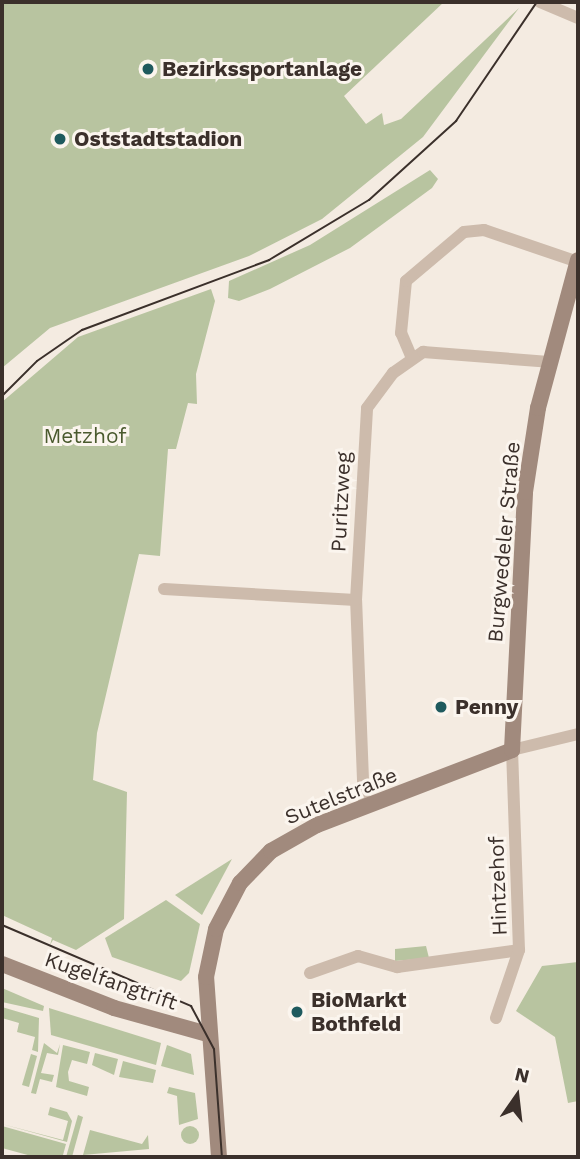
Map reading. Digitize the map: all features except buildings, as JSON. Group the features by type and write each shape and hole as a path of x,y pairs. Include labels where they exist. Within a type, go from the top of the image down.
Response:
{"main road":[{"name":"Burgwedeler Straße","path":"512,750 525,492 549,362 578,261"},
{"name":"Sutelstraße","path":"219,1157 208,1034 206,977 230,898 288,839 364,806 512,750"},
{"name":"Kugelfangtrift","path":"2,964 114,1008 208,1034"}],"street":[{"path":"540,2 578,18"},
{"path":"549,362 435,350 411,356 400,318 406,281 464,232 484,230 578,261"},
{"name":"Puritzweg","path":"364,806 356,600 367,408 411,356"},
{"path":"164,589 356,600"},
{"name":"Sutelstraße","path":"512,750 578,734"},
{"name":"Hintzehof","path":"496,1018 519,950 512,750"},
{"path":"310,973 358,956 397,967 519,950"}],"green space":[{"name":"Bezirkssportanlage","path":"2,2 444,2 344,96 366,124 382,113 384,125 401,119 519,8 423,137 322,219 249,256 50,328 2,368"},
{"path":"430,170 438,179 432,188 350,248 270,289 239,301 228,298 229,281 310,245"},
{"name":"Metzhof","path":"211,289 215,301 196,374 197,404 188,403 176,449 168,449 160,556 139,554 97,733 93,780 127,792 124,919 76,950 53,940 50,945 52,938 2,915 2,402 78,337"},
{"path":"232,859 202,915 175,895"},
{"path":"166,900 200,924 189,973 181,981 112,957 105,938"},
{"path":"426,946 429,958 395,961 395,949"},
{"path":"578,962 578,1101 568,1103 555,1037 516,1011 542,966"},
{"path":"2,988 44,1006 43,1011 2,1002"},
{"path":"2,1007 39,1018 38,1052 32,1050 35,1037 17,1032 19,1023 2,1018"},
{"path":"49,1008 161,1043 156,1065 51,1035"},
{"path":"44,1043 57,1053 60,1044 58,1055 47,1053 41,1073 54,1075 52,1082 40,1079 36,1094 31,1093"},
{"path":"63,1045 90,1052 87,1064 72,1060 68,1072 69,1081 89,1087 87,1096 56,1087"},
{"path":"167,1045 191,1054 194,1075 161,1066"},
{"path":"95,1053 118,1059 114,1075 92,1065"},
{"path":"31,1054 37,1056 29,1087 22,1085"},
{"path":"123,1061 156,1070 153,1083 119,1077"},
{"path":"169,1087 195,1093 198,1119 179,1125 177,1096 167,1093"},
{"path":"50,1107 67,1112 72,1121 67,1142 2,1124 63,1140 68,1121 48,1115"},
{"path":"78,1115 83,1117 72,1157 66,1157"},
{"path":"2,1126 66,1144 63,1155 35,1157 2,1148"},
{"path":"190,1126 196,1129 199,1135 196,1141 190,1144 184,1141 181,1135 184,1129"},
{"path":"90,1130 142,1144 148,1135 149,1149 83,1155"}],"tram line":[{"path":"2,396 37,361 82,330 269,260 369,200 456,121 537,2"},
{"path":"2,925 191,1006 214,1049 222,1157"}],"place":[{"name":"Bezirkssportanlage","path":"148,69"},
{"name":"Oststadtstadion","path":"60,139"},
{"name":"Penny","path":"441,707"},
{"name":"BioMarkt Bothfeld","path":"297,1012"}]}
